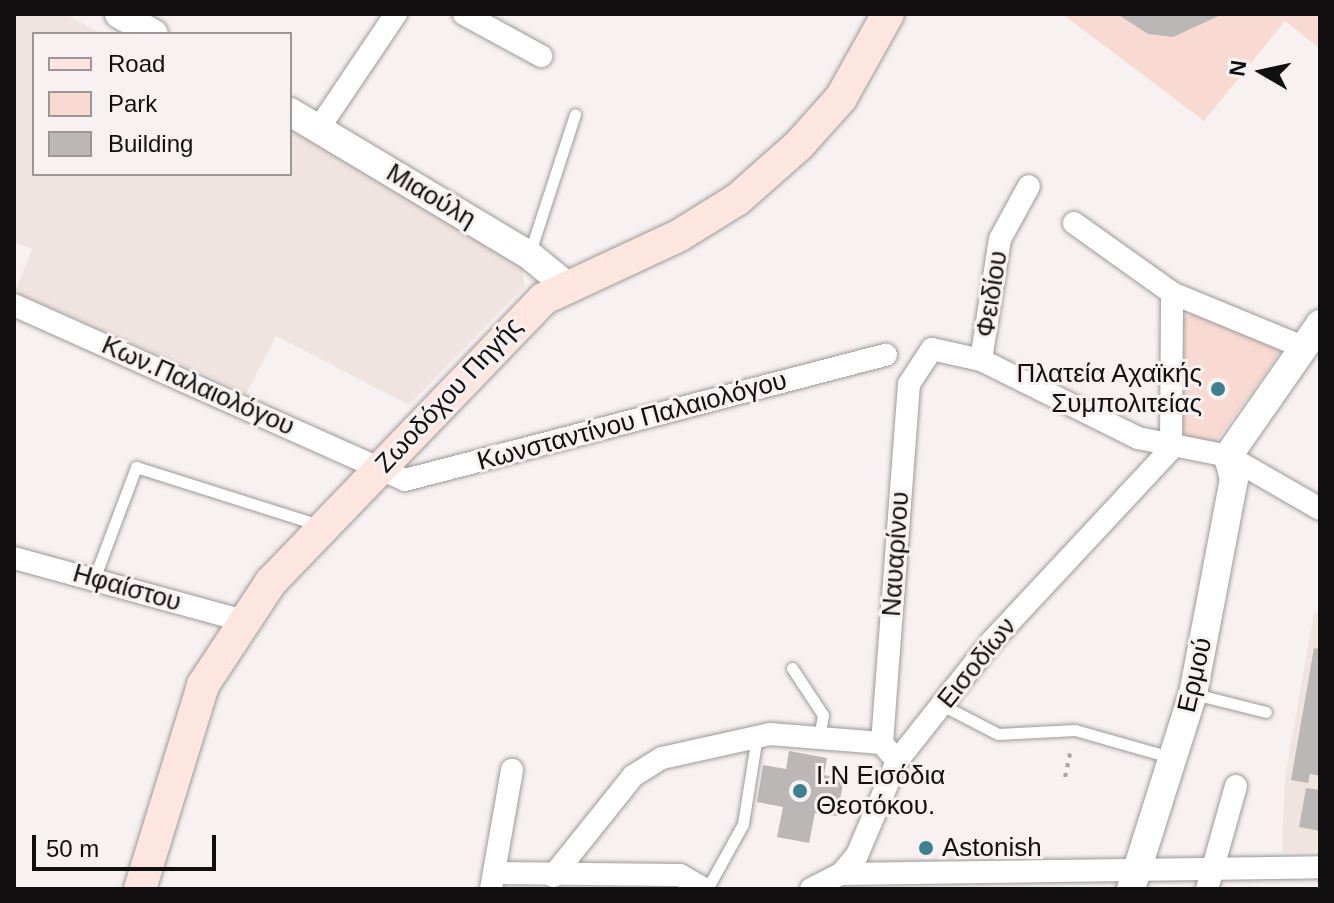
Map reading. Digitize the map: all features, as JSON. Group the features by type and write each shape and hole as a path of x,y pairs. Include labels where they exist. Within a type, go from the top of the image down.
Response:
{"main road":[{"name":"Ζωοδόχου Πηγής","path":"140,889 203,685 240,620 497,339 567,286 738,199 841,98 888,14"}],"street":[{"path":"119,14 150,32"},
{"path":"319,128 396,14"},
{"path":"464,14 541,56"},
{"name":"Μιαούλη","path":"292,113 529,255 567,286"},
{"name":"Φειδίου","path":"981,360 1000,239 1029,186"},
{"path":"1074,223 1172,293 1311,351"},
{"path":"1171,449 1172,293"},
{"name":"Κων.Παλαιολόγου","path":"14,305 382,466"},
{"path":"1228,456 1311,351 1320,324"},
{"name":"Ναυαρίνου","path":"882,743 909,384 932,349 981,360"},
{"name":"Κωνσταντίνου Παλαιολόγου","path":"382,466 405,480 886,355"},
{"path":"981,360 1171,449 1228,456 1320,509"},
{"name":"Εισοδίων","path":"811,889 841,874 867,838 897,761 942,705 1119,499 1171,449"},
{"name":"Ερμού","path":"1134,880 1193,694 1234,479 1228,456"},
{"name":"Ηφαίστου","path":"14,558 240,620"},
{"path":"553,876 633,776 662,758 757,736 882,743 897,761"},
{"path":"512,770 493,881 553,876 680,875 705,889"},
{"path":"1210,879 1236,786"},
{"path":"841,874 1210,879 1320,867"}],"lane":[{"path":"529,255 575,114"},
{"path":"94,579 136,467 323,526"},
{"path":"792,668 823,715 819,738"},
{"path":"1193,694 1266,712"},
{"path":"942,705 998,734 1075,730 1174,758"},
{"path":"705,889 743,824 757,736"}],"path":[{"path":"1065,777 1075,730"}],"shaded area":[{"path":"14,14 66,14 98,32 32,32 32,176 292,176 292,129 521,265 525,286 409,405 276,336 247,393 15,292 32,249 14,242"},
{"path":"1314,612 1320,614 1320,851 1282,852 1285,777"}],"green space":[{"path":"1062,14 1320,14 1320,49 1285,21 1204,121"},
{"name":"Πλατεία Αχαϊκής Συμπολιτείας","path":"1194,312 1287,343 1216,442 1180,436 1181,321"}],"building":[{"path":"1117,14 1223,14 1173,37 1148,34"},
{"path":"1314,648 1320,649 1320,776 1310,774 1308,783 1291,780"},
{"name":"Ι.Ν Εισόδια Θεοτόκου.","path":"789,751 827,758 824,775 844,779 837,816 815,813 809,843 777,837 783,807 757,802 763,765 786,769"},
{"path":"1306,788 1320,790 1320,831 1299,827"}],"place":[{"name":"Πλατεία Αχαϊκής Συμπολιτείας","path":"1218,389"},
{"name":"Ι.Ν Εισόδια Θεοτόκου.","path":"800,791"},
{"name":"Astonish","path":"926,848"}]}
